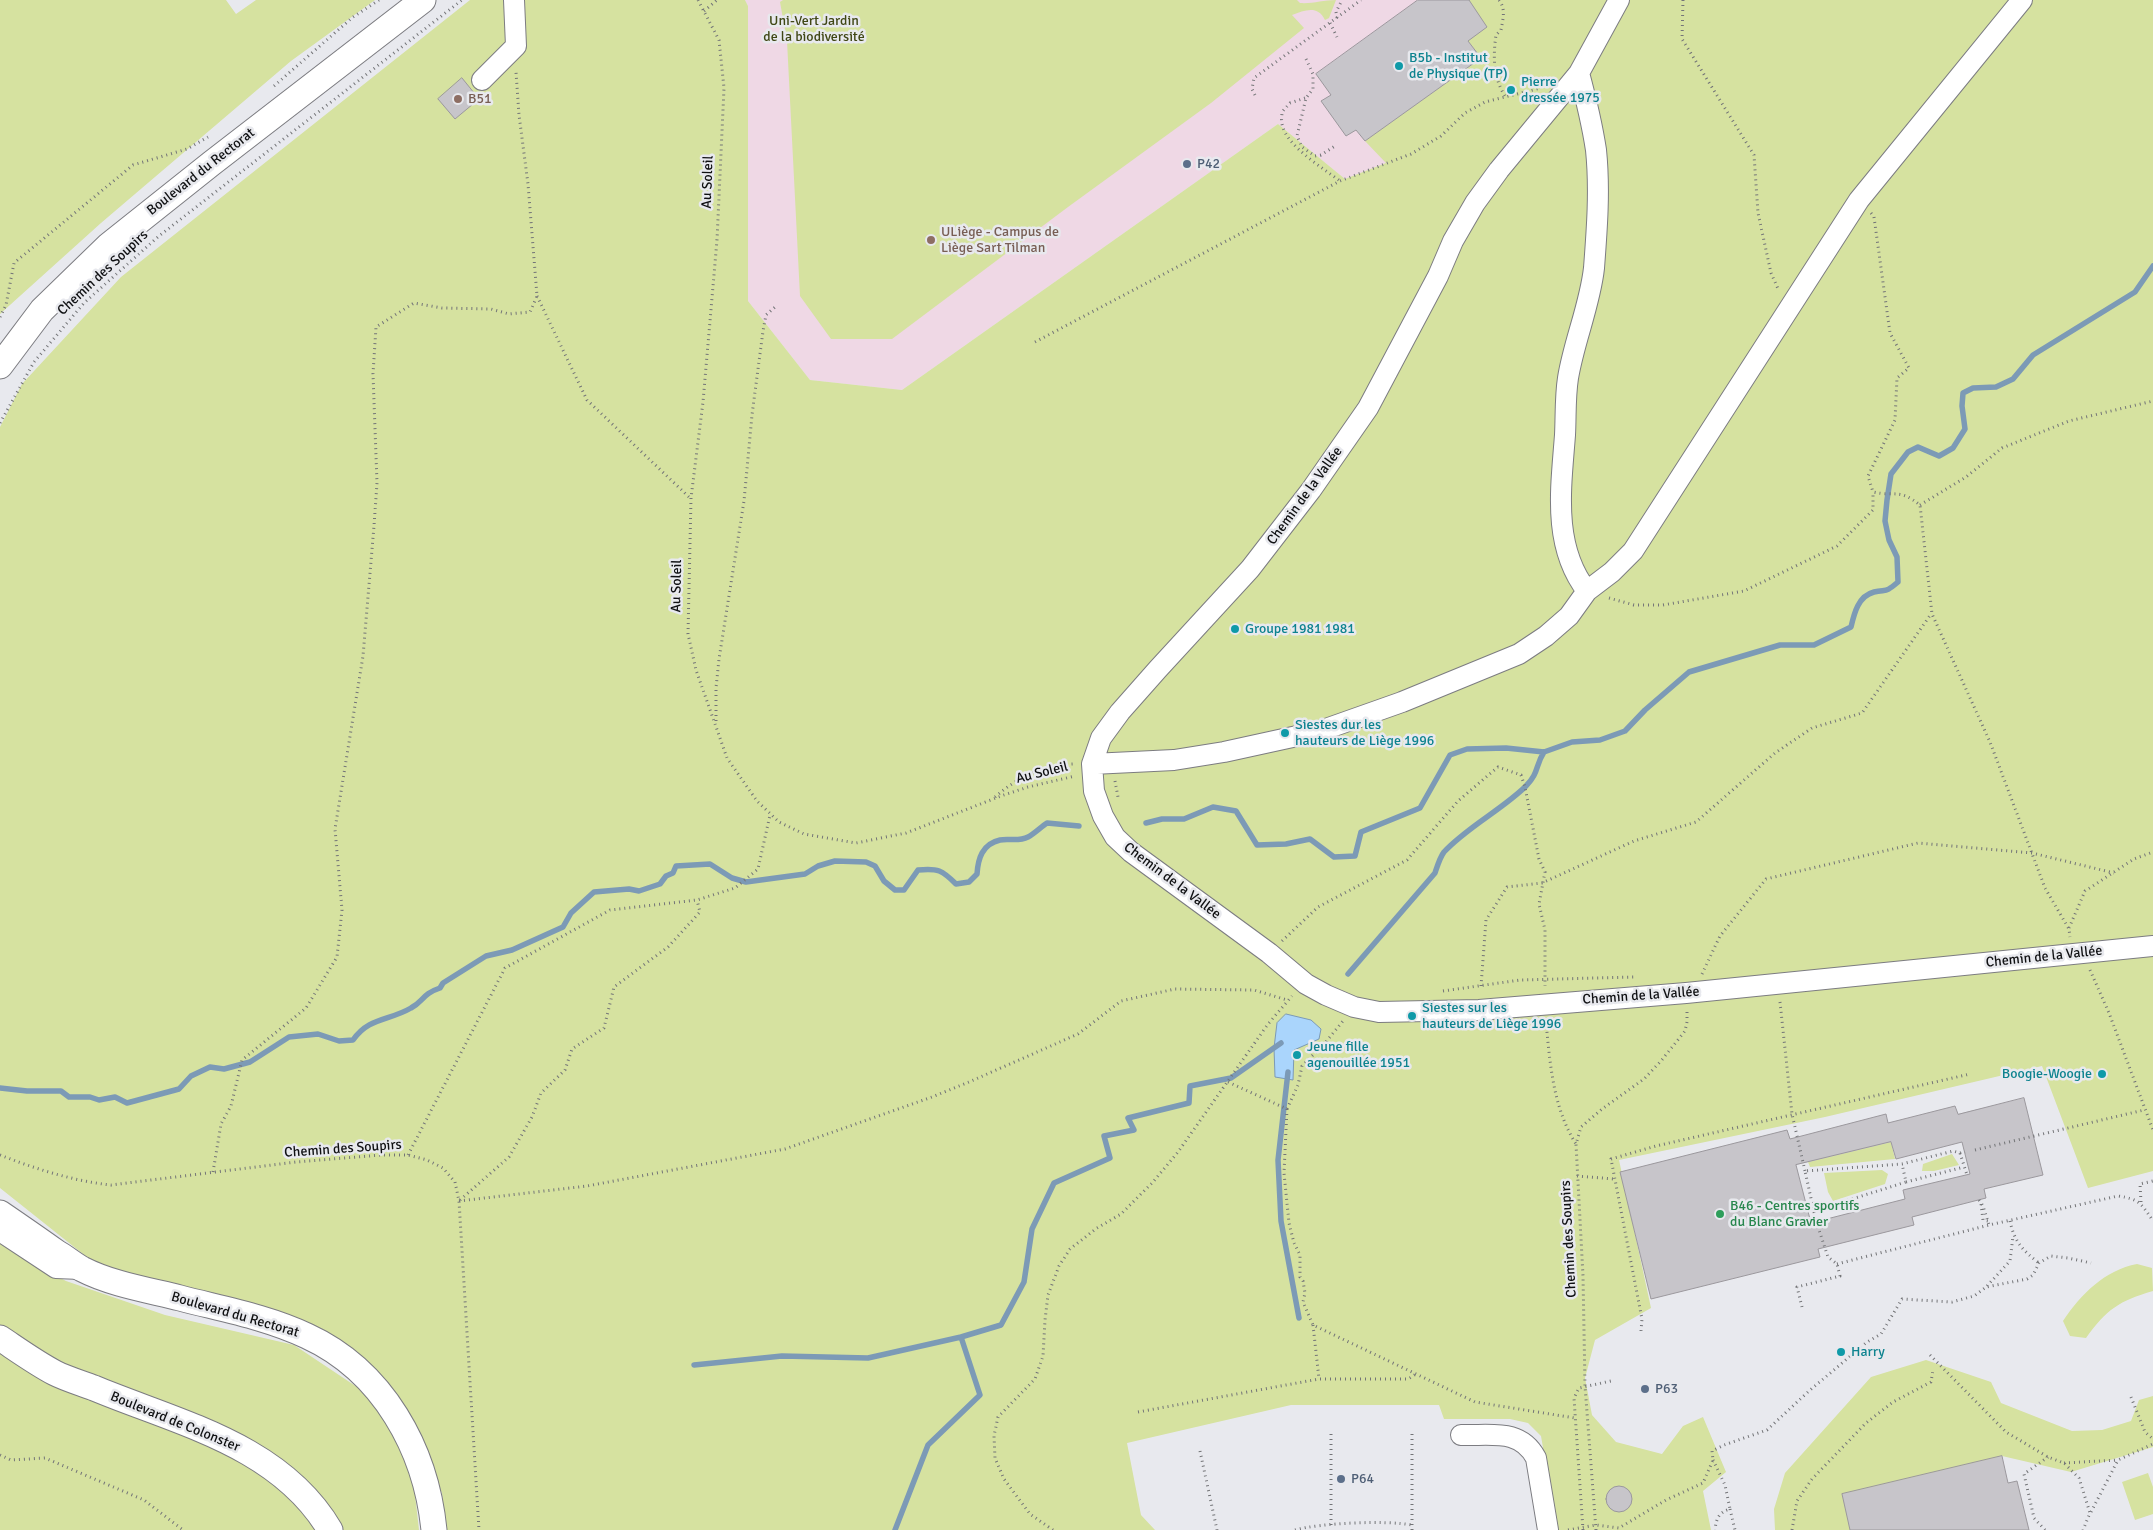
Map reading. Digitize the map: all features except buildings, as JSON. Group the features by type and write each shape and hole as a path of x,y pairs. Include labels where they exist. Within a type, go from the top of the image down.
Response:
{"main road":[{"name":"Boulevard du Rectorat","path":"0,366 42,310 109,245 423,0"},
{"name":"Boulevard du Rectorat","path":"0,1213 81,1269 136,1287 280,1325 307,1336 331,1349 369,1380 393,1410 405,1431 424,1476 434,1530"},
{"name":"Boulevard de Colonster","path":"0,1338 56,1373 187,1424 253,1454 273,1467 297,1488 310,1501 330,1530"}],"lane":[{"path":"482,80 516,46 514,0"},
{"name":"Chemin de la Vallée","path":"1619,0 1579,73 1563,90 1475,203 1453,241 1438,276 1368,408 1311,490 1250,569 1120,712 1101,738 1102,763 1094,791 1103,816 1115,838 1131,852 1275,943 1306,984 1326,996 1354,1007 1379,1012 1479,1010 1690,993 2153,946"},
{"path":"1102,763 1174,760 1270,743 1320,731 1402,702 1519,654 1546,636 1570,616 1587,591 1612,572 1633,551 1787,309 1859,200 2022,0"},
{"path":"1579,73 1589,109 1596,152 1597,210 1594,270 1568,378 1561,490 1561,526 1576,577 1587,591"},
{"path":"0,1231 56,1268 81,1269"},
{"path":"1461,1435 1512,1436 1524,1441 1532,1449 1536,1458 1548,1530"}],"path":[{"path":"268,91 353,17 380,0"},
{"name":"Chemin des Soupirs","path":"0,423 34,362 84,303 159,236 462,0"},
{"name":"Au Soleil","path":"698,0 719,40 724,88 717,240 703,402 691,498 688,634 696,670 722,745 732,767 748,791 779,822 804,834 856,843 906,833 992,799 1028,787 1078,775 1102,763"},
{"path":"704,11 717,0"},
{"path":"1337,18 1336,12 1342,0"},
{"path":"1255,95 1252,89 1254,78 1362,0"},
{"path":"1499,0 1504,8 1502,30 1496,35 1494,63 1496,77 1506,96"},
{"path":"1683,0 1682,39 1754,155 1758,213 1771,273 1787,309"},
{"path":"1330,23 1337,37"},
{"path":"516,46 516,83 528,184 537,296 587,400 691,498"},
{"path":"1306,58 1313,74 1314,89 1306,98 1297,129 1297,136 1302,147 1315,156 1321,155 1335,146"},
{"path":"1035,342 1340,181 1411,154 1441,136 1465,113 1485,102 1545,87 1563,90"},
{"path":"1306,98 1290,103 1282,112 1282,124 1287,136 1308,158 1340,181"},
{"path":"0,317 6,305 14,263 132,165 187,149 210,136"},
{"path":"1587,591 1634,604 1663,605 1744,591 1837,546 1873,510 1873,492 1868,476 1895,420 1897,378 1909,368 1890,333 1874,216 1859,200"},
{"path":"213,1172 220,1124 231,1106 242,1060 306,1008 337,957 342,910 335,829 363,656 374,526 376,483 373,374 376,328 414,303 442,308 491,310 509,314 530,312 537,296"},
{"path":"716,724 718,666 744,501 752,415 763,331 766,316 774,307"},
{"path":"1920,505 1966,477 2002,448 2069,421 2153,401"},
{"path":"1873,492 1908,495 1920,505 1932,614 1990,742 2045,888 2069,929 2073,954 2090,968 2109,1012 2153,1130"},
{"path":"1479,1010 1486,920 1507,887 1542,883 1634,841 1696,822 1775,753 1812,728 1862,713 1932,614"},
{"path":"992,799 1014,781 1035,770 1065,765 1102,763 1120,803"},
{"path":"1275,943 1318,907 1407,860 1458,801 1498,767 1521,775 1525,787 1538,859 1545,872 1540,904 1545,930 1546,979 1544,1004 1559,1107 1567,1130 1576,1144"},
{"path":"408,1155 505,968 610,910 697,900 735,888 758,869 770,815"},
{"path":"1690,993 1720,936 1766,879 1918,843 2032,853 2114,872"},
{"path":"2069,929 2085,891 2134,859 2153,852"},
{"path":"459,1201 509,1157 532,1117 542,1093 565,1070 572,1049 604,1028 614,987 668,948 700,912 697,900"},
{"path":"1275,943 1288,947"},
{"path":"1440,991 1546,979 1639,978"},
{"path":"1053,1530 1030,1514 1004,1479 995,1458 994,1436 998,1417 1035,1379 1043,1356 1048,1295 1059,1266 1070,1248 1097,1228 1121,1214 1153,1182 1178,1152 1202,1115 1228,1082 1268,1024 1287,1000 1306,984"},
{"path":"1778,984 1792,1114 1814,1211 1828,1257 1837,1264 1840,1276 1797,1287 1802,1307"},
{"path":"459,1201 588,1186 785,1149 970,1082 1078,1034 1121,1001 1175,989 1254,990 1287,1000"},
{"name":"Chemin des Soupirs","path":"1596,1530 1585,1386 1583,1276 1576,1144 1581,1127 1602,1109 1644,1079 1679,1039 1687,1022 1690,993"},
{"path":"1319,1379 1313,1325 1303,1302 1305,1294 1300,1277 1300,1255 1294,1243 1289,1223 1284,1173 1287,1109 1298,1085 1302,1066 1326,1043 1354,1007"},
{"path":"1641,1331 1642,1319 1611,1159 1656,1146 1970,1074"},
{"path":"1228,1082 1287,1109"},
{"path":"1975,1150 2144,1110"},
{"path":"1805,1171 1902,1164 1953,1151 1960,1154 1965,1152"},
{"path":"1960,1154 1966,1175"},
{"name":"Chemin des Soupirs","path":"0,1155 60,1175 97,1184 132,1184 213,1172 381,1155 408,1155 426,1160 443,1168 455,1182 459,1201 479,1530"},
{"path":"1902,1164 1906,1182"},
{"path":"1814,1211 1906,1182 1964,1167"},
{"path":"1577,1176 1614,1179"},
{"path":"2153,1180 2140,1184 2141,1202 2153,1221"},
{"path":"1837,1264 1989,1225 2118,1196 2141,1202"},
{"path":"1980,1201 1989,1225"},
{"path":"1735,1530 1725,1485 1713,1460 1712,1452 1724,1445 1767,1430 1809,1391 1867,1342 1881,1334 1902,1299 1952,1302 1974,1296 1986,1287 2010,1261 2013,1236 2010,1221"},
{"path":"2013,1236 2029,1255 2039,1263"},
{"path":"1986,1287 2027,1279 2033,1276 2039,1263 2050,1256 2091,1263"},
{"path":"1313,1325 1475,1402 1575,1418"},
{"path":"1930,1355 2006,1432 2048,1458 2064,1463 2118,1460 2153,1444"},
{"path":"1792,1530 1797,1501 1812,1479 1866,1423 1893,1402 1931,1382 1932,1370"},
{"path":"1138,1412 1319,1379 1408,1379 1416,1374"},
{"path":"1583,1529 1575,1393 1579,1388 1585,1386 1611,1381"},
{"path":"2131,1397 2145,1432 2153,1439"},
{"path":"1331,1431 1331,1525"},
{"path":"1412,1432 1412,1530"},
{"path":"1200,1451 1216,1530"},
{"path":"0,1455 11,1460 45,1458 144,1500 183,1530"},
{"path":"2045,1530 2034,1518 2024,1474 2048,1458"},
{"path":"1568,1530 1583,1529 1596,1525 1619,1528 1666,1500 1704,1483 1713,1460"},
{"path":"2082,1530 2118,1460"},
{"path":"2064,1463 2079,1478 2090,1513"},
{"path":"1715,1530 1716,1520 1723,1511 1730,1509"},
{"path":"1295,1530 1331,1525 1394,1523 1412,1525"}],"shaded area":[{"name":"ULiège - Campus de Liège Sart Tilman","path":"745,0 1497,0 1526,61 1387,163 1345,179 1278,124 902,390 810,380 748,301 748,6"}],"green space":[{"path":"0,0 226,0 236,14 256,0 375,0 291,61 101,223 0,314"},
{"path":"470,0 745,0 748,6 748,301 810,380 902,390 1278,124 1345,179 1386,163 1365,141 1481,58 1468,41 1469,0 2153,0 2153,1171 2088,1188 2042,1066 1825,1117 1619,1160 1651,1308 1595,1340 1585,1378 1592,1415 1616,1442 1662,1454 1683,1426 1703,1417 1726,1472 1703,1491 1711,1530 1557,1530 1541,1436 1528,1423 1510,1419 1444,1419 1439,1405 1291,1405 1127,1443 1141,1515 1155,1530 446,1530 442,1493 396,1394 319,1333 93,1262 0,1188 0,427 22,384 121,277"},
{"name":"Uni-Vert Jardin de la biodiversité","path":"783,0 1297,0 1300,3 1304,3 1336,0 1329,18 1325,20 1319,12 1311,10 1292,15 1304,28 1211,103 892,339 831,339 800,296 787,41 780,2"},
{"path":"1891,1142 1895,1159 1810,1167 1808,1162"},
{"path":"1952,1154 1959,1165 1934,1171 1922,1171 1923,1164"},
{"path":"1882,1170 1888,1174 1885,1184 1833,1201 1828,1192 1824,1173"},
{"path":"0,1241 39,1267 66,1281 165,1315 294,1345 378,1401 413,1477 419,1530 0,1530"},
{"path":"2137,1264 2152,1268 2153,1291 2131,1298 2115,1307 2107,1313 2086,1338 2070,1336 2063,1321 2086,1293 2114,1272"},
{"path":"1926,1360 1991,1382 2001,1403 2072,1431 2102,1430 2131,1421 2139,1400 2153,1396 2153,1447 2071,1472 2002,1456 1850,1530 1775,1530 1774,1509 1785,1473 1871,1377"},
{"path":"2148,1473 2153,1487 2153,1514 2135,1520 2122,1482"}],"water":[{"path":"1286,1014 1311,1020 1321,1029 1319,1039 1294,1050 1293,1080 1275,1077 1274,1048 1277,1023"}],"waterway":[{"path":"1146,823 1162,819 1184,819 1213,807 1236,811 1257,845 1286,844 1310,839 1334,857 1355,856 1361,832 1420,808 1450,755 1467,749 1506,748 1544,752 1572,742 1600,740 1625,731 1645,710 1689,672 1780,645 1814,645 1851,627 1860,601 1864,597 1874,592 1888,589 1898,582 1897,557 1889,540 1885,521 1891,474 1908,452 1918,447 1939,456 1953,448 1965,429 1962,406 1963,393 1973,388 1996,387 2013,379 2033,355 2135,292 2153,266"},
{"path":"1348,974 1435,873 1444,852 1463,834 1526,786 1535,773 1544,752"},
{"path":"0,1088 27,1091 61,1091 69,1097 90,1097 99,1100 115,1097 127,1103 179,1089 191,1076 210,1067 224,1069 250,1062 289,1037 318,1034 339,1041 353,1040 366,1027 411,1008 426,995 440,988 443,983 486,956 512,950 563,927 571,913 594,892 629,889 639,891 660,884 666,876 673,873 676,866 710,864 732,878 746,882 805,874 818,866 835,861 866,862 875,866 884,881 895,890 904,890 918,870 930,869 939,871 956,884 969,882 977,874 978,863 982,853 994,842 1028,837 1047,823 1079,826"},
{"path":"895,1530 928,1445 980,1395 961,1337 1001,1325 1024,1282 1032,1229 1054,1183 1110,1158 1104,1136 1134,1130 1128,1118 1189,1103 1190,1086 1231,1078 1281,1043"},
{"path":"1288,1072 1278,1160 1281,1221 1299,1318"},
{"path":"694,1365 782,1356 868,1358 961,1337"}],"place":[{"name":"B5b - Institut de Physique (TP)","path":"1399,66"},
{"name":"Pierre dressée 1975","path":"1511,90"},
{"name":"B51","path":"458,99"},
{"name":"P42","path":"1187,164"},
{"name":"ULiège - Campus de Liège Sart Tilman","path":"931,240"},
{"name":"Groupe 1981 1981","path":"1235,629"},
{"name":"Siestes dur les hauteurs de Liège 1996","path":"1285,733"},
{"name":"Siestes sur les hauteurs de Liège 1996","path":"1412,1016"},
{"name":"Jeune fille agenouillée 1951","path":"1297,1055"},
{"name":"Boogie-Woogie","path":"2102,1074"},
{"name":"B46 - Centres sportifs du Blanc Gravier","path":"1720,1214"},
{"name":"Harry","path":"1841,1352"},
{"name":"P63","path":"1645,1389"},
{"name":"P64","path":"1341,1479"}]}
